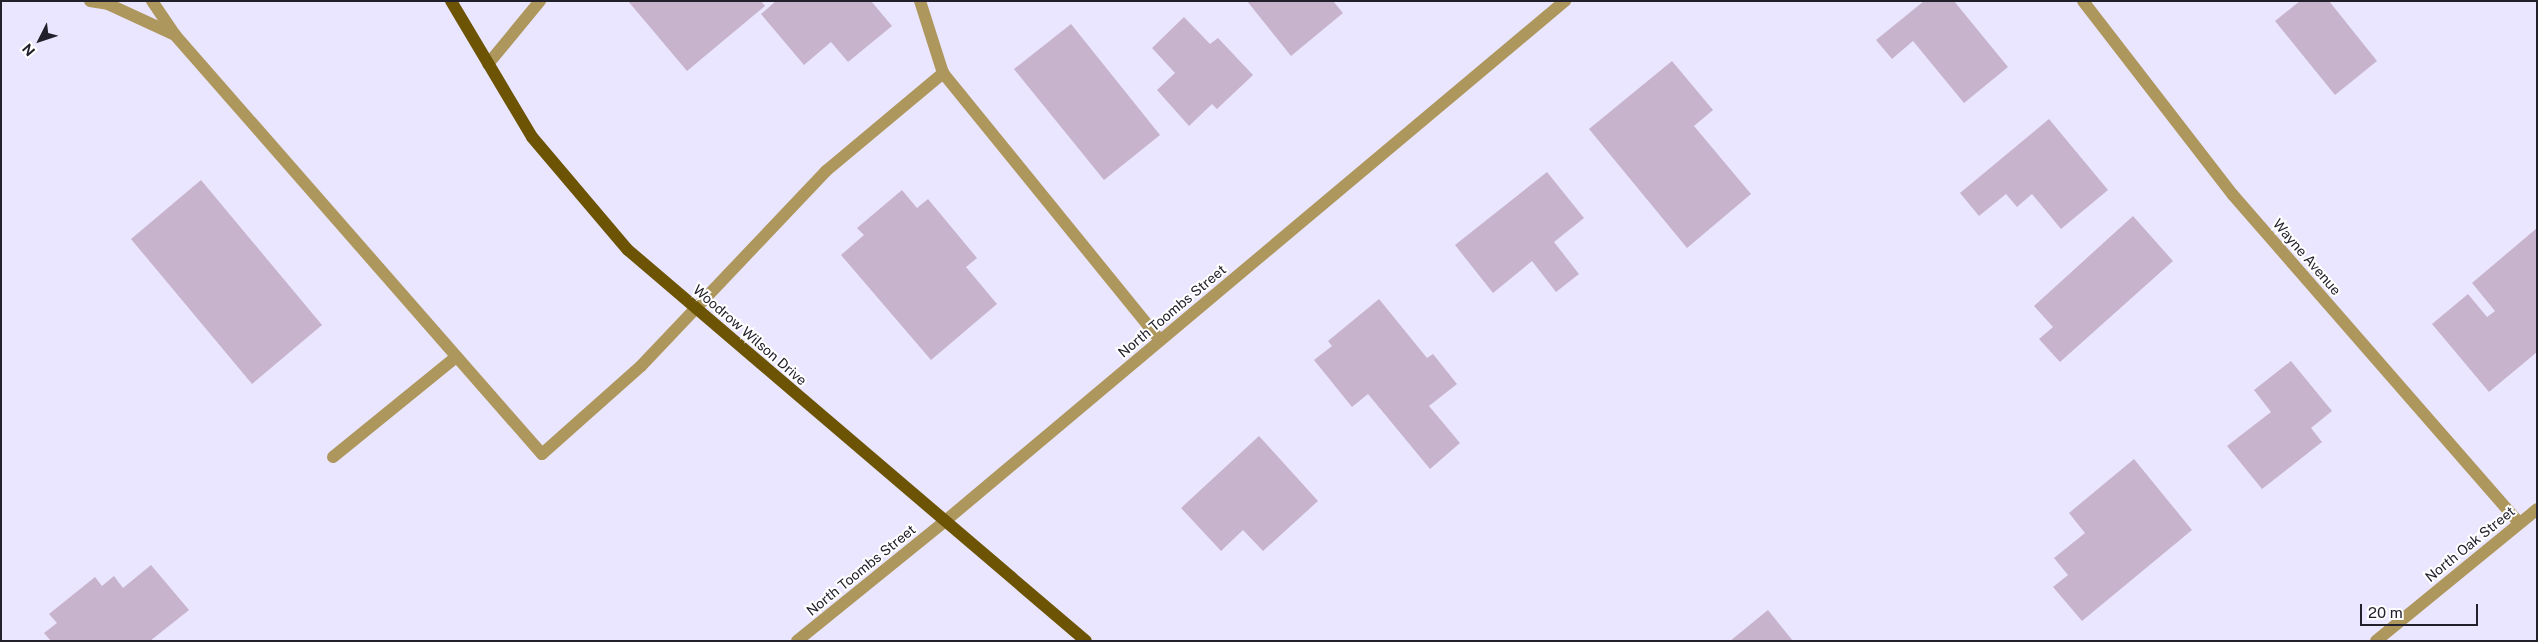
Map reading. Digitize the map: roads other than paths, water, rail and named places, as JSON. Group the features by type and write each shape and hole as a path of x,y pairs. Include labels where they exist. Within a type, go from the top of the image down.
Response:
{"main road":[{"name":"Woodrow Wilson Drive","path":"451,1 532,137 628,250 944,522 1086,641"}],"street":[{"path":"90,1 108,4 175,35"},
{"path":"152,1 175,35 542,454 641,366 826,171 943,73"},
{"path":"488,64 540,1"},
{"path":"920,1 943,73 1160,340"},
{"name":"North Toombs Street","path":"797,641 944,522 1564,1"},
{"name":"Wayne Avenue","path":"2083,1 2234,195 2519,523"},
{"path":"332,457 456,357"},
{"name":"North Oak Street","path":"2376,641 2537,509"}]}
